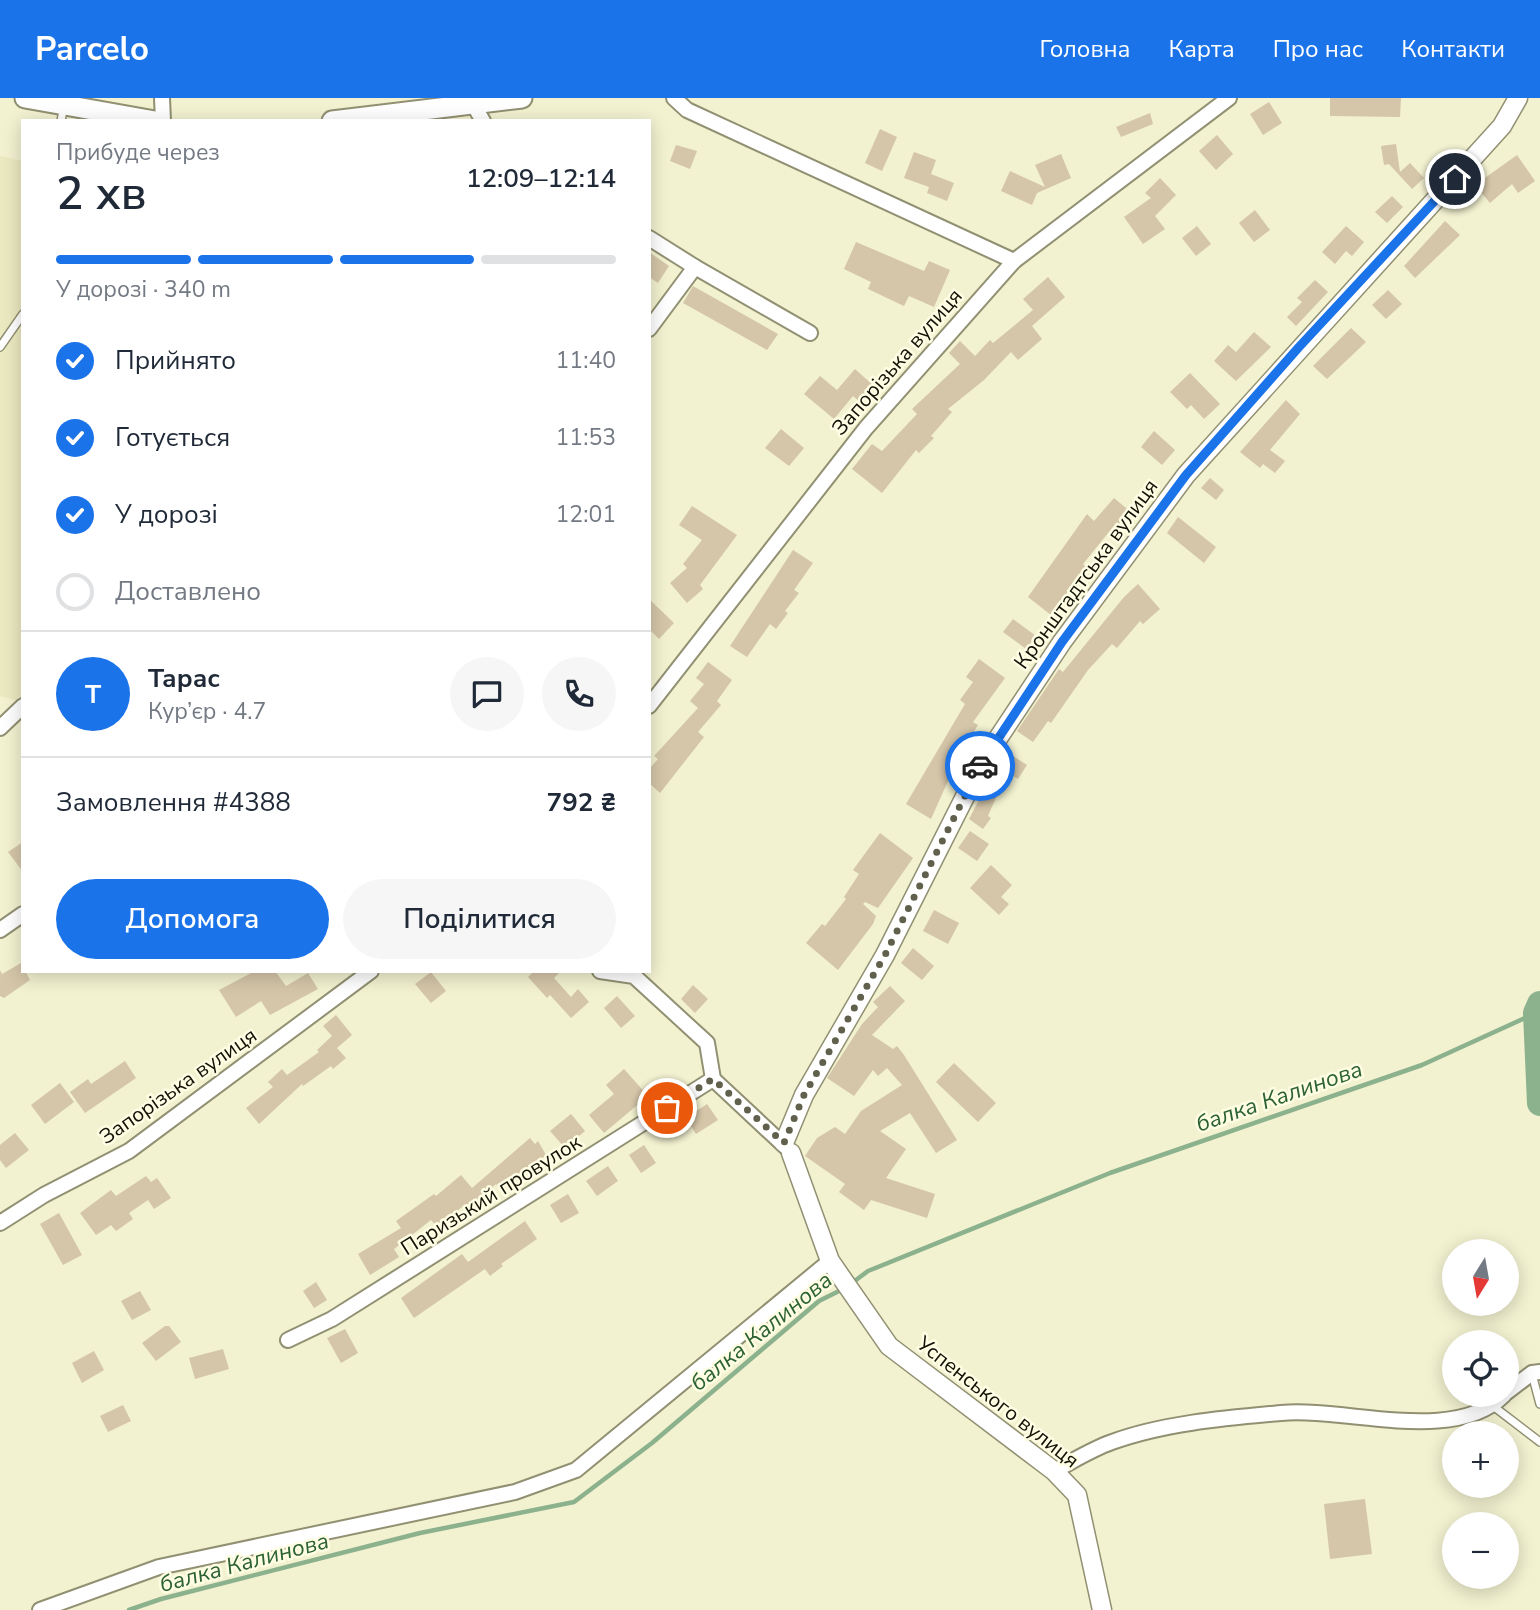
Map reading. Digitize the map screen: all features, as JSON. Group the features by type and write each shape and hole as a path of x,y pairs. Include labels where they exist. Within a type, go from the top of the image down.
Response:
{"main road":[{"path":"25,98 62,113 89,104 147,119"},
{"path":"380,119 476,115 522,98"}],"street":[{"path":"162,98 163,119"},
{"path":"674,98 687,110 1014,261"},
{"name":"Запорізька вулиця","path":"651,703 866,428 1014,261 1228,98"},
{"name":"Кронштадтська вулиця","path":"787,1148 804,1095 885,955 983,761 1062,642 1186,475 1502,126 1513,101"},
{"path":"651,239 810,333"},
{"path":"651,326 695,267"},
{"path":"0,727 21,708"},
{"path":"0,930 21,915"},
{"name":"Запорізька вулиця","path":"0,1223 44,1195 129,1151 368,973"},
{"path":"614,973 635,976 707,1043 713,1079 787,1148"},
{"name":"Паризький провулок","path":"288,1340 332,1320 713,1079"},
{"name":"Успенського вулиця","path":"787,1148 830,1261 867,1318 889,1346 1054,1471 1077,1495 1102,1610"},
{"path":"40,1610 159,1567 514,1492 576,1470 830,1261"},
{"path":"1519,1384 1536,1373"},
{"path":"1054,1471 1110,1443 1131,1436 1216,1420 1319,1412 1410,1422 1451,1420 1490,1407"}],"lane":[{"path":"0,347 21,317"},
{"path":"1536,1373 1540,1404"},
{"path":"1494,1407 1540,1442"}],"shaded area":[{"path":"0,156 21,161 21,700 0,696"}],"building":[{"path":"1330,98 1401,98 1400,117 1330,116"},
{"path":"1269,102 1282,123 1263,135 1250,114"},
{"path":"1150,113 1153,124 1121,137 1116,127"},
{"path":"880,129 897,137 882,171 865,163"},
{"path":"1217,135 1233,154 1216,170 1199,151"},
{"path":"1396,144 1400,172 1410,163 1424,178 1412,189 1389,164 1384,165 1381,146"},
{"path":"676,145 697,151 690,169 670,161"},
{"path":"914,152 936,160 931,174 954,183 947,201 927,193 929,187 904,178"},
{"path":"1061,154 1071,178 1037,193 1032,205 1001,191 1010,171 1045,187 1035,165"},
{"path":"1517,155 1535,181 1518,193 1512,184 1490,203 1475,185"},
{"path":"1160,178 1176,195 1155,216 1165,229 1143,244 1124,217 1151,198 1145,193"},
{"path":"1392,196 1403,207 1387,223 1375,212"},
{"path":"1255,210 1270,230 1254,242 1239,223"},
{"path":"1445,221 1460,235 1415,278 1404,266"},
{"path":"1197,226 1211,244 1196,256 1182,238"},
{"path":"1346,226 1364,242 1352,256 1346,251 1335,264 1322,252"},
{"path":"856,242 924,271 929,261 950,270 934,307 909,296 904,306 868,289 871,282 844,269"},
{"path":"651,253 669,266 658,283 651,278"},
{"path":"1048,277 1065,297 1032,326 1042,339 1018,360 1011,352 984,380 948,409 952,412 931,436 934,438 919,453 916,450 882,493 852,469 872,444 882,451 917,414 912,409 960,364 949,353 960,341 975,356 990,340 993,343 1033,310 1023,299"},
{"path":"1315,280 1328,292 1296,326 1287,317 1302,302 1297,298"},
{"path":"693,286 778,334 767,350 683,303"},
{"path":"1388,290 1402,304 1386,319 1372,305"},
{"path":"1351,328 1366,342 1327,379 1313,366"},
{"path":"1254,332 1271,347 1236,381 1214,361 1228,345 1236,352"},
{"path":"855,369 875,387 861,403 853,396 834,419 804,394 820,376 837,390"},
{"path":"1190,373 1220,404 1204,419 1191,405 1187,409 1170,392"},
{"path":"1286,400 1300,414 1270,450 1285,461 1275,473 1263,464 1260,468 1240,452"},
{"path":"781,429 804,448 789,466 765,448"},
{"path":"1154,431 1175,450 1162,465 1141,447"},
{"path":"1210,478 1224,490 1216,500 1201,488"},
{"path":"1114,498 1132,513 1121,526 1117,522 1083,564 1086,567 1051,615 1028,597 1087,514 1094,521"},
{"path":"692,506 737,535 700,585 703,589 687,603 670,583 687,568 683,564 702,540 679,525"},
{"path":"1178,517 1216,547 1204,563 1167,533"},
{"path":"793,550 813,563 794,590 799,593 785,611 788,613 776,629 770,624 747,657 730,646"},
{"path":"1138,584 1160,609 1143,624 1140,621 1117,648 1112,644 1088,670 1051,723 1048,721 1033,742 1017,731 1059,669 1063,672 1124,597"},
{"path":"651,601 674,623 659,639 651,631"},
{"path":"1013,619 1036,636 1026,649 1003,632"},
{"path":"979,659 1005,678 973,722 978,725 961,752 931,819 906,804 965,704 960,700 973,682 966,677"},
{"path":"708,662 732,680 717,701 721,705 698,732 704,737 660,793 651,785 651,767 658,759 654,756 698,708 690,701 704,684 696,678"},
{"path":"1010,754 1027,765 1018,779 1007,772 988,816 991,818 983,829 969,819 991,777 993,778"},
{"path":"970,831 989,844 977,861 958,848"},
{"path":"880,833 913,858 878,908 865,902 863,904 876,916 873,924 838,970 806,943 822,924 825,926 846,899 844,897 859,874 853,870"},
{"path":"21,843 21,869 8,852"},
{"path":"991,865 1012,885 1001,897 1009,904 999,915 970,888"},
{"path":"934,910 959,923 948,944 923,931"},
{"path":"913,948 934,966 922,980 901,963"},
{"path":"21,963 21,973 26,973 30,980 4,998 0,996 0,970 2,974"},
{"path":"251,973 276,973 286,986 308,973 318,989 270,1015 261,1001 236,1017 219,990"},
{"path":"432,973 446,991 431,1003 415,984"},
{"path":"532,973 559,973 554,978 571,997 578,989 589,1002 571,1018 550,995 547,998 528,977"},
{"path":"693,985 708,999 695,1013 681,999"},
{"path":"890,986 905,1001 872,1035 893,1049 897,1046 957,1140 936,1153 910,1113 880,1131 906,1149 886,1178 935,1194 927,1218 871,1200 864,1210 839,1192 845,1184 805,1156 817,1138 835,1127 845,1134 861,1111 902,1085 887,1068 878,1076 873,1070 854,1096 827,1078 862,1024 878,1007 873,1002"},
{"path":"617,996 635,1016 621,1028 604,1008"},
{"path":"336,1015 352,1035 337,1048 346,1058 333,1069 331,1066 303,1086 302,1084 259,1124 246,1108 273,1087 268,1082 282,1069 287,1075 319,1052 317,1050 332,1036 323,1026"},
{"path":"125,1061 136,1078 85,1113 70,1092 88,1079 91,1084"},
{"path":"954,1063 996,1103 978,1122 936,1082"},
{"path":"624,1069 648,1096 604,1133 589,1115 614,1094 606,1085"},
{"path":"60,1083 74,1102 45,1124 31,1105"},
{"path":"707,1104 718,1120 696,1134 686,1118"},
{"path":"571,1114 585,1131 565,1148 550,1131"},
{"path":"15,1133 29,1150 6,1168 0,1160 0,1145"},
{"path":"530,1138 535,1144 538,1141 546,1155 501,1191 496,1184 466,1211 462,1207 437,1227 431,1220 394,1249 399,1257 370,1275 358,1254 401,1228 396,1221 434,1194 436,1196 461,1175 472,1188"},
{"path":"644,1145 656,1163 641,1173 629,1155"},
{"path":"608,1166 618,1181 597,1196 586,1181"},
{"path":"146,1176 151,1182 157,1178 171,1198 154,1209 148,1200 129,1213 133,1219 116,1231 111,1225 96,1235 80,1213 111,1190 116,1196"},
{"path":"568,1194 579,1213 561,1223 550,1205"},
{"path":"59,1213 82,1255 63,1265 40,1224"},
{"path":"525,1221 537,1239 501,1264 503,1266 490,1276 485,1269 414,1318 401,1298 462,1254 468,1262"},
{"path":"316,1282 327,1300 314,1308 303,1291"},
{"path":"140,1291 151,1310 132,1320 121,1301"},
{"path":"165,1326 169,1326 181,1342 156,1361 142,1343"},
{"path":"345,1329 358,1353 341,1363 327,1338"},
{"path":"223,1349 229,1369 195,1379 189,1358"},
{"path":"94,1351 104,1370 82,1383 72,1363"},
{"path":"123,1405 131,1421 108,1432 100,1416"},
{"path":"1365,1499 1372,1554 1330,1559 1324,1504"}],"waterway":[{"path":"1540,1004 1536,1013 1540,1103"},
{"name":"балка Калинова","path":"852,1283 868,1271 1110,1173 1422,1065 1536,1013"},
{"name":"балка Калинова","path":"129,1610 161,1599 420,1533 574,1502 652,1443 819,1301 845,1288"}],"way so far":[{"path":"667,1108 713,1079 784,1143 804,1095 885,955 980,766"}],"route":[{"path":"980,766 1062,642 1186,475 1299,347 1455,179"}]}
